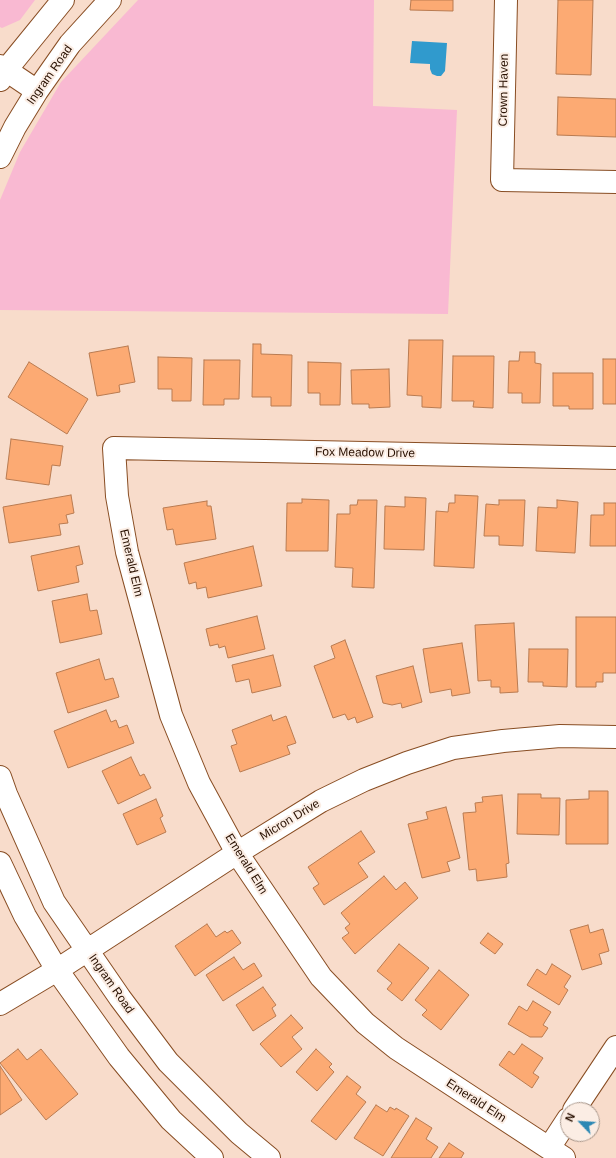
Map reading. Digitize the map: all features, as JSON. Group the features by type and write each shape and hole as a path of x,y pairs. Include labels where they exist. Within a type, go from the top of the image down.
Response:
{"street":[{"path":"37,91 2,72 64,0"},
{"name":"Ingram Road","path":"0,157 15,127 37,91 70,44 110,0"},
{"name":"Crown Haven","path":"506,0 502,180 616,182"},
{"name":"Fox Meadow Drive","path":"114,448 616,458"},
{"name":"Emerald Elm","path":"114,448 117,496 127,552 171,715 199,783 237,853 321,977 365,1023 396,1048 556,1153"},
{"name":"Micron Drive","path":"0,1004 57,970 237,853 321,801 364,780 407,763 453,748 503,741 560,736 616,737"},
{"name":"Ingram Road","path":"0,777 6,794 54,902 120,998 168,1062 238,1133 269,1158"},
{"path":"0,863 25,916 57,970 119,1057 172,1120 212,1158"},
{"path":"579,1102 616,1047"},
{"path":"556,1153 560,1142"}],"shaded area":[{"path":"0,0 35,0 20,20 2,28 0,27"},
{"path":"138,0 374,0 373,106 457,110 448,314 0,310 0,200 20,152 61,82"}],"water":[{"path":"412,41 447,43 445,71 441,76 432,74 430,64 410,63"}],"building":[{"path":"411,0 453,0 453,11 410,10"},
{"path":"558,0 593,0 591,75 556,74"},
{"path":"558,97 616,99 616,137 557,135"},
{"path":"409,340 443,340 441,408 422,407 422,396 407,395"},
{"path":"253,344 261,344 261,354 292,355 291,406 271,406 271,397 252,397"},
{"path":"128,346 135,382 119,385 120,392 97,396 89,353"},
{"path":"520,352 535,352 535,363 541,364 540,403 522,403 522,393 508,393 509,361 519,361"},
{"path":"453,356 494,356 493,408 473,407 474,401 452,401"},
{"path":"158,357 192,358 191,401 172,401 172,389 158,389"},
{"path":"603,359 616,359 616,404 603,404"},
{"path":"204,360 240,360 239,399 224,399 224,405 203,405"},
{"path":"29,362 88,399 67,434 8,397"},
{"path":"308,362 341,363 340,405 320,405 320,393 308,393"},
{"path":"389,369 390,407 369,408 369,404 352,404 351,370"},
{"path":"553,373 593,373 593,409 569,409 569,406 553,406"},
{"path":"11,439 63,446 60,466 52,465 49,485 6,479"},
{"path":"71,495 74,513 66,515 68,523 59,524 61,535 9,543 3,507"},
{"path":"455,495 478,496 474,568 434,566 436,511 448,512 449,503 455,503"},
{"path":"405,497 426,498 424,550 384,549 385,506 405,507"},
{"path":"302,499 329,500 328,551 286,551 287,503 302,503"},
{"path":"358,500 377,500 374,588 352,587 353,568 335,567 337,514 350,514 350,505 357,505"},
{"path":"499,500 525,500 523,546 499,545 499,536 484,536 486,504 499,505"},
{"path":"557,500 578,502 575,553 536,551 538,507 557,508"},
{"path":"207,501 207,506 211,506 216,539 176,545 173,529 167,530 163,508"},
{"path":"604,503 616,503 616,546 590,546 591,515 604,515"},
{"path":"79,546 83,564 76,566 79,582 38,591 31,556"},
{"path":"253,546 262,586 208,598 206,587 197,589 196,582 189,584 184,563"},
{"path":"87,594 90,611 97,610 102,634 60,643 52,601"},
{"path":"257,616 265,649 228,658 225,646 219,648 218,644 210,646 206,629"},
{"path":"576,617 616,617 616,673 603,673 603,682 596,682 596,687 576,687"},
{"path":"514,623 518,692 500,693 500,687 491,687 491,680 478,681 475,625"},
{"path":"345,640 373,717 357,723 355,717 348,720 345,714 333,718 314,666 335,658 331,646"},
{"path":"462,643 470,693 452,696 451,689 430,693 423,649"},
{"path":"529,649 568,649 567,687 543,686 543,682 528,682"},
{"path":"273,655 281,686 252,693 249,679 236,682 232,665"},
{"path":"99,659 105,680 113,678 119,697 68,713 56,673"},
{"path":"413,666 422,702 402,708 401,703 392,705 383,703 376,676"},
{"path":"106,710 111,722 116,720 119,728 127,725 134,743 68,768 54,731"},
{"path":"271,715 273,721 286,716 296,743 287,746 290,754 240,772 231,746 237,744 232,730"},
{"path":"131,757 140,776 144,774 151,788 118,804 102,771"},
{"path":"589,791 608,791 608,844 566,844 566,800 589,799"},
{"path":"518,794 541,794 541,798 560,798 559,835 517,834"},
{"path":"502,795 509,863 506,864 507,877 477,881 476,869 469,870 463,813 476,812 475,803 483,802 482,797"},
{"path":"156,799 163,816 160,818 166,832 137,845 123,814"},
{"path":"446,807 460,858 447,862 450,871 422,878 408,824 428,819 426,812"},
{"path":"361,831 375,852 358,863 368,877 324,905 313,888 319,884 308,867"},
{"path":"384,876 396,890 405,882 418,898 355,954 342,938 349,933 345,928 350,924 341,913"},
{"path":"207,924 216,937 225,931 227,933 232,930 241,943 195,976 175,946"},
{"path":"588,925 590,933 603,929 609,951 599,954 602,964 582,970 570,930"},
{"path":"488,933 503,944 495,954 480,943"},
{"path":"399,944 429,968 402,1001 387,989 392,983 377,971"},
{"path":"234,957 243,970 254,963 262,976 223,1001 206,975"},
{"path":"552,964 571,976 564,987 568,990 559,1005 527,985 537,969 546,975"},
{"path":"439,970 469,995 441,1030 422,1015 427,1010 415,1000"},
{"path":"263,987 276,1005 272,1008 276,1016 253,1031 236,1005"},
{"path":"533,1001 551,1012 543,1025 548,1028 542,1037 530,1037 508,1024 519,1006 527,1011"},
{"path":"291,1015 303,1028 292,1037 302,1049 281,1067 260,1044"},
{"path":"522,1044 543,1058 533,1073 539,1077 532,1088 499,1065 509,1051 514,1055"},
{"path":"18,1049 27,1060 41,1049 78,1094 46,1120 0,1063"},
{"path":"316,1049 332,1064 329,1067 334,1072 317,1091 296,1072"},
{"path":"0,1066 22,1100 0,1115"},
{"path":"347,1076 361,1087 356,1094 366,1102 336,1140 311,1121"},
{"path":"376,1105 387,1112 390,1107 395,1110 396,1108 409,1116 383,1156 354,1138"},
{"path":"416,1118 432,1128 426,1139 438,1147 431,1158 391,1158"},
{"path":"449,1143 464,1153 461,1158 439,1158"}]}
